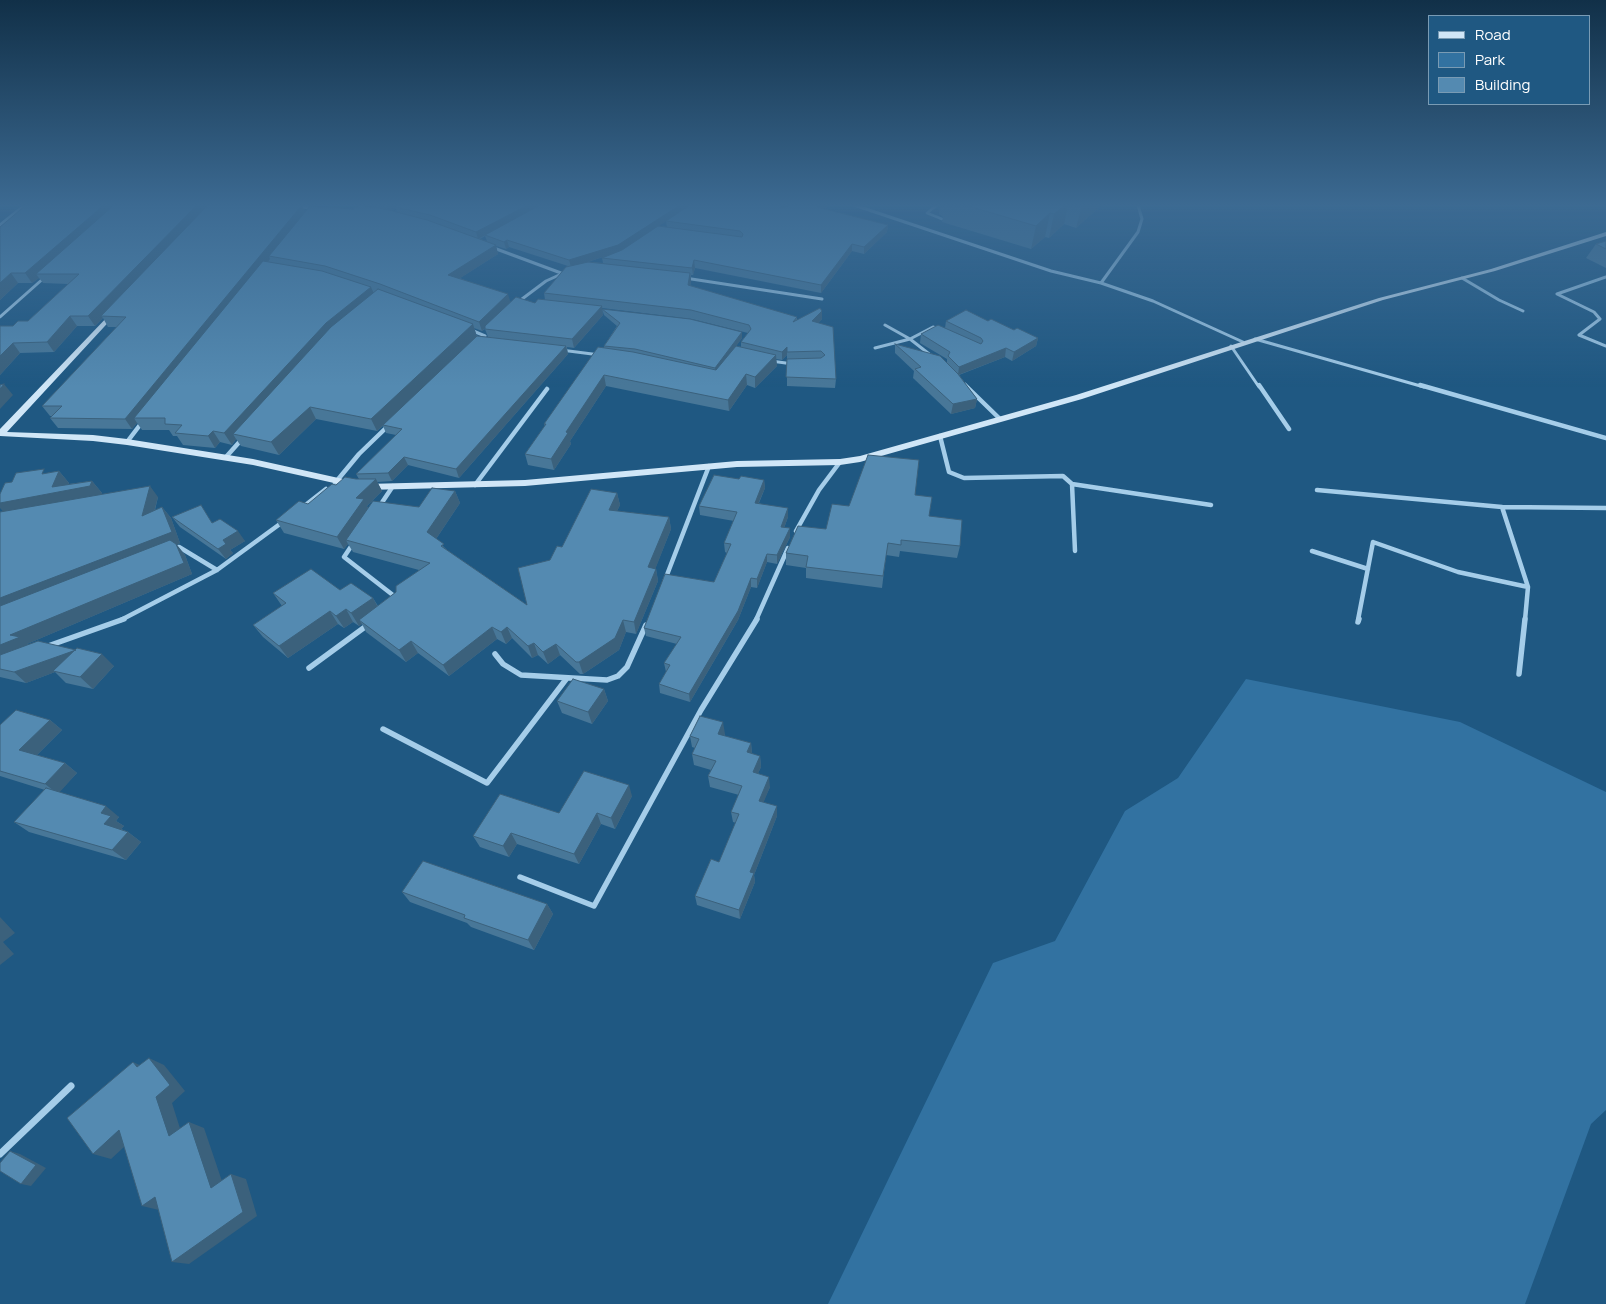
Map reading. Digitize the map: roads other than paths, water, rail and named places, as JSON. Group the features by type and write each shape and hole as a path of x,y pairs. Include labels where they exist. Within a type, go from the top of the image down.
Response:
{"street":[{"path":"542,266 561,273"},
{"path":"1036,266 1101,283 1153,301 1243,342"},
{"path":"1101,283 1113,266"},
{"path":"0,434 94,438 126,442 226,457 362,487 525,483 737,464 840,462 860,459 1079,397 1243,342 1381,299 1502,266"},
{"path":"512,309 518,302 546,281 561,273 570,271"},
{"path":"0,317 50,272"},
{"path":"1606,277 1557,294 1594,312 1600,319 1579,335 1606,346"},
{"path":"684,278 723,282 822,299"},
{"path":"1462,278 1499,300 1523,311"},
{"path":"518,302 528,303"},
{"path":"0,434 119,308"},
{"path":"885,325 910,339 938,361"},
{"path":"875,348 910,339 933,326 948,334"},
{"path":"466,329 485,336"},
{"path":"488,341 478,340 491,329"},
{"path":"1254,339 1606,438"},
{"path":"1231,346 1289,429"},
{"path":"557,350 606,356"},
{"path":"764,360 783,364 802,364"},
{"path":"958,378 1000,419"},
{"path":"475,485 547,389"},
{"path":"126,442 145,419"},
{"path":"298,510 338,481 359,454 394,421"},
{"path":"226,457 245,436"},
{"path":"940,436 950,472 964,478 1063,476 1072,484 1211,505"},
{"path":"795,534 814,496 840,462"},
{"path":"662,586 709,466"},
{"path":"1072,484 1075,551"},
{"path":"376,510 392,486"},
{"path":"1317,490 1502,507 1605,509"},
{"path":"1502,507 1528,587 1519,674"},
{"path":"46,647 121,620 195,583 217,570 290,516"},
{"path":"360,534 344,557 400,601 393,606"},
{"path":"520,877 594,906 701,710 760,614 791,542"},
{"path":"1358,622 1373,542 1458,572 1528,587"},
{"path":"170,550 179,547 217,570"},
{"path":"1312,551 1368,570"},
{"path":"309,668 378,618"},
{"path":"495,654 503,664 521,675 607,680 618,676 627,667 647,622"},
{"path":"383,729 487,783 568,678"},
{"path":"0,1154 71,1086"}]}
